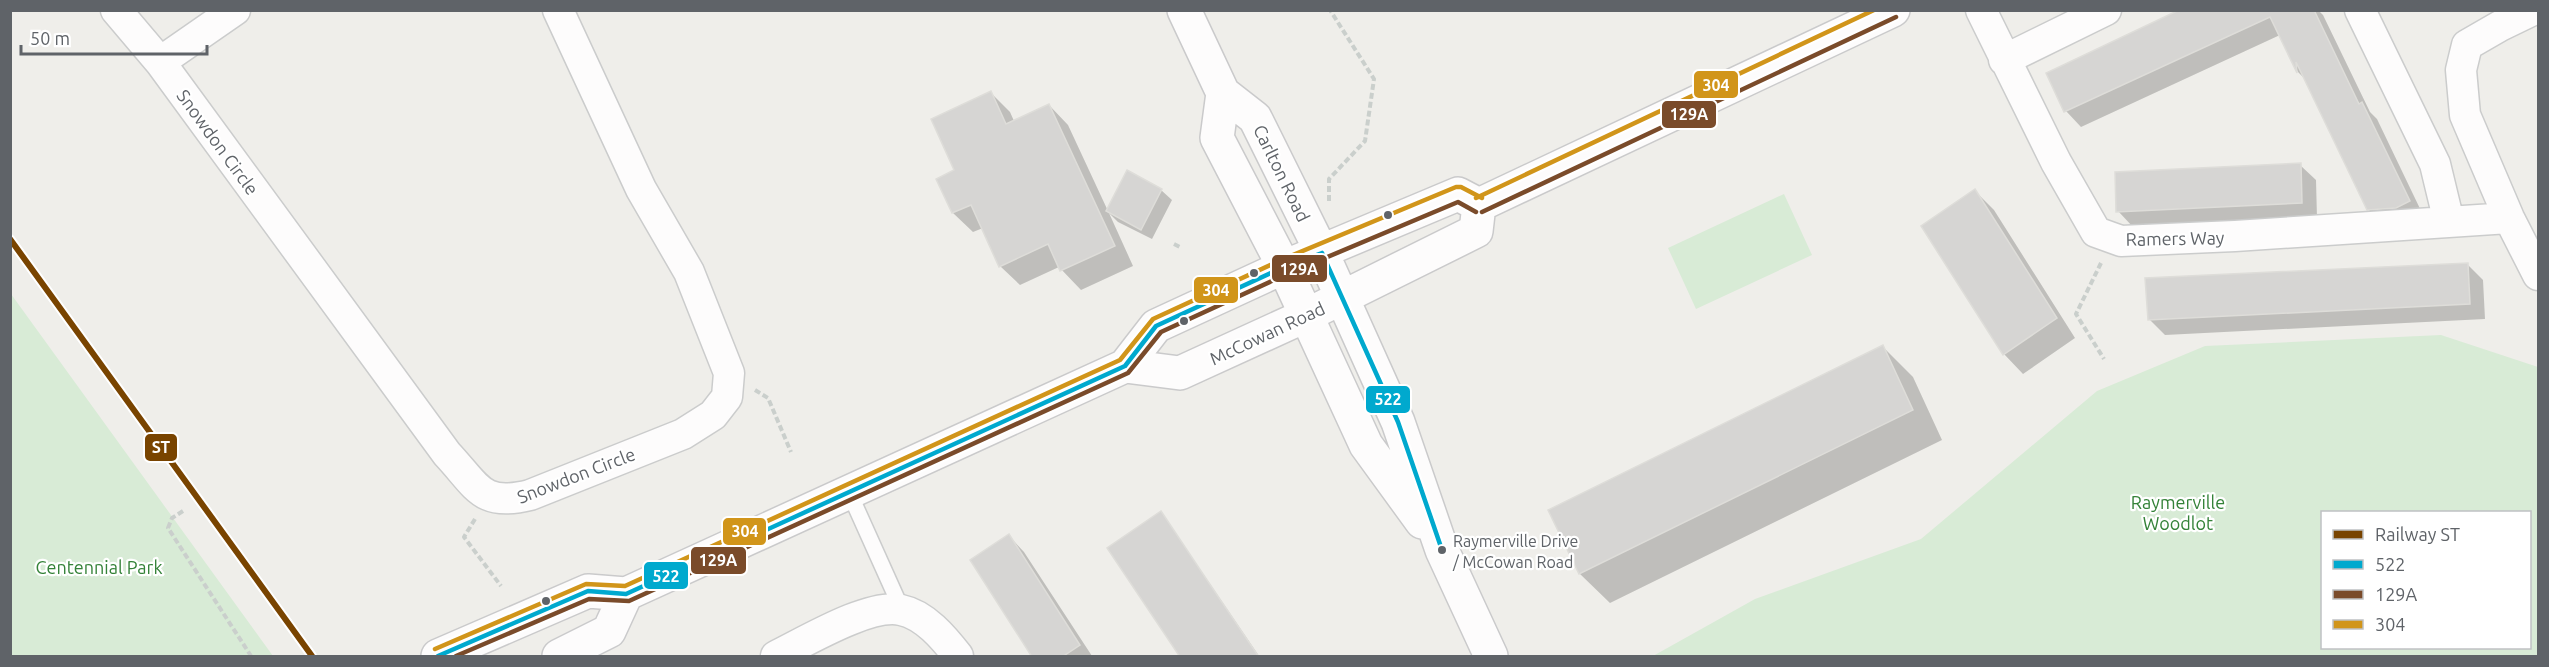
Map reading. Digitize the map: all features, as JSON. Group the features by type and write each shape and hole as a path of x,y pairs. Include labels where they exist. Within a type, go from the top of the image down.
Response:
{"main road":[{"name":"Carlton Road","path":"1184,10 1223,93 1255,118 1322,253 1398,422 1442,550"},
{"path":"438,657 588,591 626,594 1125,366 1156,326 1284,267 1458,194 1479,205 1893,10"},
{"path":"1223,93 1217,138 1284,267 1366,445 1442,550 1491,657"},
{"name":"McCowan Road","path":"1125,366 1180,373 1307,315 1476,231 1479,205"},
{"path":"559,657 609,631 626,594"}],"street":[{"name":"Snowdon Circle","path":"116,10 160,62 447,454 488,497 508,500 530,495 683,434 712,416 727,397 729,373"},
{"path":"160,62 235,10"},
{"path":"558,10 641,189 689,273 729,373"},
{"name":"Ramers Way","path":"1981,10 2056,162 2096,232 2121,241 2223,237 2509,218"},
{"path":"2004,60 2106,10"},
{"path":"2360,10 2435,164 2449,222"},
{"path":"2533,10 2467,45 2461,70 2465,115 2509,218 2538,275"},
{"path":"776,657 833,627 886,610 902,610 923,620 958,657"}],"lane":[{"path":"849,492 902,610"}],"path":[{"path":"1329,205 1329,179 1365,141 1374,79 1330,10"},
{"path":"2104,359 2076,314 2104,258 2108,236"},
{"path":"1174,244 1182,248"},
{"path":"729,373 768,398 791,452"},
{"path":"488,497 464,537 501,586"},
{"path":"183,511 172,518 168,528 251,657"}],"green space":[{"path":"1784,194 1812,255 1696,309 1668,248"},
{"name":"Centennial Park","path":"11,294 273,656 11,656"},
{"name":"Raymerville Woodlot","path":"2441,335 2538,367 2538,656 1653,656 1755,599 1921,539 2097,391 2205,346"}],"building":[{"path":"2179,10 2314,10 2359,104 2362,102 2410,201 2396,208 2367,210 2296,62 2297,73 2270,17 2064,112 2046,73"},
{"path":"991,91 1006,124 1049,104 1115,246 1060,271 1048,244 999,267 971,205 952,213 936,179 954,170 931,119"},
{"path":"2301,163 2302,203 2116,212 2115,172"},
{"path":"1127,170 1162,189 1141,230 1106,211"},
{"path":"1975,189 2057,318 2003,355 1921,226"},
{"path":"2468,263 2470,304 2148,320 2145,278"},
{"path":"1883,345 1913,410 1579,574 1548,510"},
{"path":"1161,511 1259,657 1180,657 1107,548"},
{"path":"1009,534 1080,645 1062,657 1032,657 970,560"}],"rail line":[{"name":"ST","path":"10,239 312,656"}],"transit line":[{"name":"304","path":"1476,198 1874,10"},
{"name":"129A","path":"1482,212 1896,17"},
{"name":"304","path":"435,649 586,584 625,586 1120,360 1153,319 1281,260 1456,187 1461,187 1482,198"},
{"name":"129A","path":"456,656 589,599 629,601 1128,373 1161,332 1287,274 1458,202 1476,212"},
{"name":"522","path":"1322,253 1398,422 1442,550"},
{"name":"522","path":"438,656 588,591 626,594 1125,366 1156,326 1284,267 1322,253"}],"place":[{"name":"Raymerville Drive / McCowan Road","path":"1442,550"}]}
